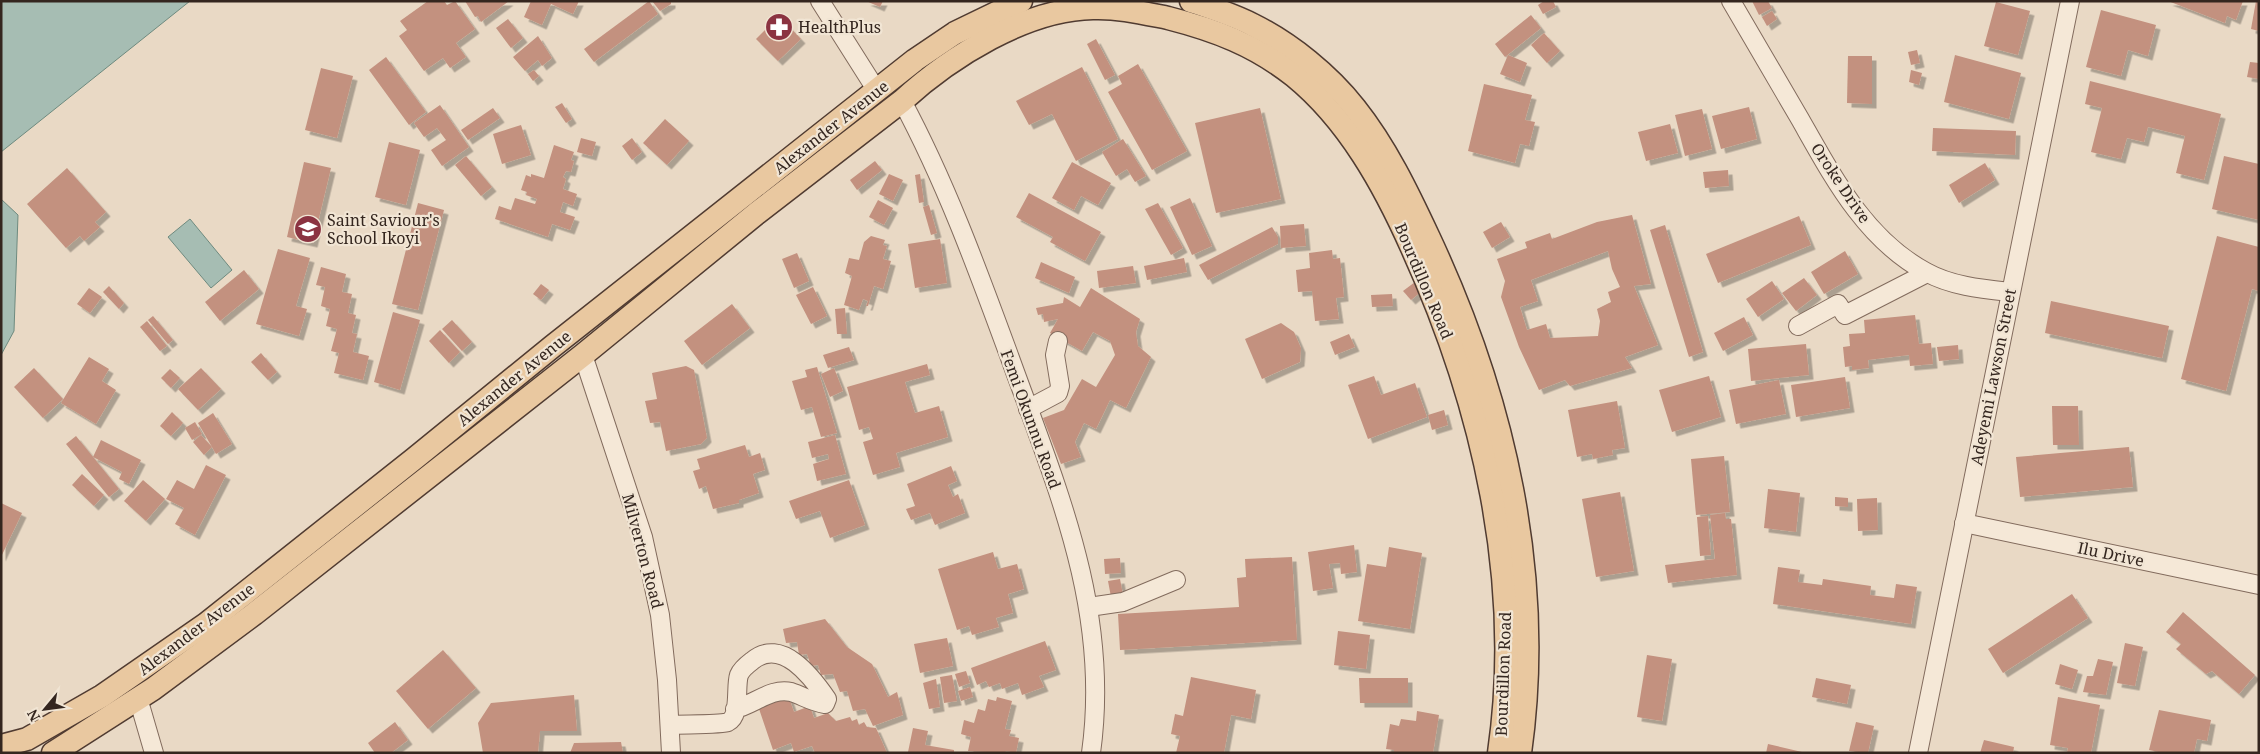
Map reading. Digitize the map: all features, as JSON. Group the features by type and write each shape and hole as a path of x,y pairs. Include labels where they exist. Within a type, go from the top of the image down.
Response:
{"main road":[{"name":"Alexander Avenue","path":"1,746 27,739 102,696 206,624 915,60 955,33 1021,1"},
{"name":"Bourdillon Road","path":"1191,1 1253,24 1267,33 1304,58 1355,107 1391,161 1439,259 1484,374 1514,493 1521,542 1528,636 1528,678 1520,753"},
{"name":"Bourdillon Road","path":"1071,10 1094,8 1145,13 1222,33 1248,46 1273,61 1314,94 1348,136 1380,184 1400,221 1434,298 1464,383 1488,476 1497,525 1505,609 1505,694 1499,753"},
{"name":"Alexander Avenue","path":"53,753 191,662 254,614 583,356 757,213 902,101 921,84 990,40 1024,24 1071,10"},
{"path":"744,195 757,213"}],"street":[{"path":"820,1 877,91"},
{"name":"Oroke Drive","path":"1731,1 1853,207 1879,237 1899,255 1927,273 1972,288 2010,292"},
{"name":"Adeyemi Lawson Street","path":"1918,753 2070,1"},
{"name":"Femi Okunnu Road","path":"902,101 922,139 979,274 1067,517 1089,607 1096,678 1091,753"},
{"path":"1798,326 1838,304 1846,315 1927,273"},
{"path":"1028,409 1058,393 1060,386 1055,355 1058,341"},
{"name":"Milverton Road","path":"583,356 643,537 660,615 671,753"},
{"name":"Ilu Drive","path":"1964,523 2259,585"},
{"path":"1089,607 1123,602 1176,580"},
{"path":"670,725 720,724 729,722 734,717 739,675 759,654 781,654 801,667 827,699 825,704 814,702 790,692 780,692 767,695 748,706 735,709"},
{"path":"138,698 154,753"}],"shaded area":[{"path":"1,1 190,1 1,152"},
{"path":"1,199 18,215 14,331 1,355"},
{"path":"190,219 232,270 211,288 168,237"}],"building":[{"path":"428,1 444,1 447,5 455,1 475,29 456,43 466,57 450,68 443,58 424,71 399,36 407,30 400,21"},
{"path":"465,1 509,1 481,22 478,16 475,17"},
{"path":"531,1 579,1 573,14 551,4 542,25 524,17"},
{"path":"649,1 658,14 594,62 584,49"},
{"path":"652,1 671,1 671,4 660,11"},
{"path":"866,1 883,1 880,7"},
{"path":"1544,1 1553,1 1556,7 1543,14 1538,5"},
{"path":"1752,1 1768,1 1772,8 1759,15"},
{"path":"2168,1 2243,1 2236,20 2227,16 2225,23"},
{"path":"2256,1 2259,1 2259,31 2251,29"},
{"path":"1996,2 2030,11 2018,55 1984,46"},
{"path":"2101,10 2156,25 2148,56 2128,50 2121,76 2086,67"},
{"path":"1772,11 1777,19 1767,26 1762,17"},
{"path":"1531,15 1541,28 1505,57 1495,44"},
{"name":"HealthPlus","path":"779,16 801,39 778,61 756,39"},
{"path":"508,19 523,38 511,48 496,28"},
{"path":"1544,33 1560,51 1547,63 1531,45"},
{"path":"538,36 552,58 542,66 538,60 525,71 513,57"},
{"path":"1096,39 1115,75 1105,80 1087,44"},
{"path":"1917,50 1920,63 1911,65 1908,52"},
{"path":"1508,55 1527,63 1520,82 1500,74"},
{"path":"1955,55 2021,73 2009,119 1944,102"},
{"path":"1848,56 1872,56 1872,104 1847,103"},
{"path":"386,57 426,112 409,125 369,70"},
{"path":"2250,62 2259,63 2259,79 2247,77"},
{"path":"1138,64 1187,151 1152,170 1108,92 1122,84 1118,76"},
{"path":"1082,67 1118,139 1076,161 1052,114 1029,125 1016,101"},
{"path":"321,68 353,76 337,138 305,130"},
{"path":"534,70 539,76 533,81 528,74"},
{"path":"1911,70 1922,73 1919,85 1909,82"},
{"path":"2090,81 2221,114 2204,180 2176,173 2185,136 2148,127 2144,142 2127,138 2121,159 2091,152 2102,108 2085,104"},
{"path":"1484,84 1532,95 1525,120 1535,122 1529,146 1520,144 1515,163 1468,151"},
{"path":"562,103 572,119 566,123 555,107"},
{"path":"440,105 469,147 442,166 431,150 446,140 437,128 424,137 414,123"},
{"path":"1749,107 1757,139 1721,149 1712,116"},
{"path":"493,108 500,118 468,140 461,130"},
{"path":"1260,108 1281,199 1216,213 1195,123"},
{"path":"1702,109 1712,149 1685,156 1675,115"},
{"path":"665,119 689,141 667,165 643,143"},
{"path":"1670,124 1678,153 1646,161 1638,132"},
{"path":"521,125 531,155 502,164 493,134"},
{"path":"1933,128 2016,131 2015,155 1932,151"},
{"path":"581,138 596,142 592,156 577,152"},
{"path":"632,138 642,152 632,160 622,146"},
{"path":"1123,139 1146,176 1135,182 1127,169 1116,176 1102,152"},
{"path":"389,142 420,150 406,205 375,197"},
{"path":"554,145 574,152 571,160 574,161 571,172 566,171 563,177 566,179 563,189 577,194 573,206 563,202 560,212 575,217 570,230 552,224 548,237 495,219 499,206 511,210 515,198 535,204 537,199 526,195 527,192 521,190 526,175 531,177 531,174 544,178"},
{"path":"466,156 492,187 481,196 455,165"},
{"path":"2224,156 2259,164 2259,220 2212,209"},
{"path":"875,161 882,170 857,190 850,180"},
{"path":"304,162 331,168 313,243 287,237"},
{"path":"1072,162 1111,183 1098,205 1081,196 1074,210 1052,198"},
{"path":"1985,163 1995,180 1959,203 1949,185"},
{"path":"67,168 106,212 95,222 100,227 84,241 80,236 66,248 27,204"},
{"path":"1728,170 1729,186 1705,188 1703,172"},
{"path":"889,174 903,180 893,201 879,194"},
{"path":"920,174 924,202 919,203 915,175"},
{"path":"1029,193 1101,232 1085,261 1050,242 1053,237 1016,217"},
{"path":"1190,198 1212,246 1192,255 1170,207"},
{"path":"878,200 893,208 884,225 869,217"},
{"path":"418,203 444,210 418,310 392,304"},
{"path":"1158,203 1183,248 1171,255 1145,209"},
{"path":"929,205 937,233 931,235 923,207"},
{"path":"1632,215 1651,284 1634,286 1658,345 1625,357 1632,368 1570,386 1565,380 1539,390 1519,347 1501,297 1505,281 1497,259 1527,248 1525,242 1550,233 1552,239 1597,222","holes":["1608,251 1612,269 1620,287 1608,292 1611,302 1597,309 1600,321 1598,336 1550,338 1546,324 1527,330 1520,307 1538,301 1531,280"]},
{"path":"1799,216 1811,245 1718,283 1706,254"},
{"path":"1501,222 1510,237 1492,248 1483,232"},
{"path":"1304,224 1306,246 1281,248 1280,226"},
{"path":"1665,225 1703,352 1689,357 1650,230"},
{"path":"1272,227 1278,237 1278,244 1208,280 1199,265"},
{"path":"871,236 885,240 883,245 887,246 883,259 891,261 883,289 874,286 868,306 866,306 868,301 863,299 859,310 844,305 852,276 845,273 849,258 859,260 864,242"},
{"path":"2217,236 2259,247 2259,291 2252,289 2226,391 2181,379"},
{"path":"940,239 947,283 915,288 908,244"},
{"path":"278,249 310,258 296,306 307,309 299,336 256,324"},
{"path":"1332,250 1333,259 1340,258 1344,297 1336,298 1339,319 1315,321 1312,291 1298,292 1296,270 1310,268 1309,253"},
{"path":"1845,251 1858,274 1824,294 1811,272"},
{"path":"797,253 809,281 794,288 782,259"},
{"path":"1184,258 1187,272 1147,280 1144,266"},
{"path":"1041,262 1075,277 1069,293 1035,278"},
{"path":"1133,266 1136,283 1099,288 1097,271"},
{"path":"321,267 346,274 342,292 352,294 348,313 356,315 352,333 357,334 353,352 369,356 363,380 334,373 339,353 331,351 337,329 326,326 330,309 321,306 325,287 316,285"},
{"path":"244,270 259,289 220,321 205,302"},
{"path":"1804,278 1817,295 1796,311 1782,293"},
{"path":"1772,281 1784,299 1758,317 1746,299"},
{"path":"1415,282 1422,291 1411,300 1403,291"},
{"path":"541,284 549,290 541,300 533,294"},
{"path":"109,286 124,303 119,309 103,292"},
{"path":"813,287 827,316 811,324 796,295"},
{"path":"89,288 102,297 90,313 77,304"},
{"path":"1091,288 1140,319 1136,332 1138,346 1151,357 1126,408 1110,400 1096,429 1084,423 1075,442 1081,457 1061,464 1043,418 1064,410 1082,379 1096,387 1115,355 1110,341 1093,332 1082,351 1050,333 1058,319 1044,322 1043,314 1038,315 1036,308 1063,303 1064,297 1080,307"},
{"path":"1392,294 1393,306 1372,307 1371,295"},
{"path":"2051,301 2169,326 2162,358 2045,333"},
{"path":"732,304 750,328 702,365 684,341"},
{"path":"845,308 847,334 837,334 835,309"},
{"path":"393,312 420,320 400,390 374,382"},
{"path":"1915,315 1919,344 1931,343 1933,364 1910,366 1909,355 1868,360 1869,368 1852,370 1852,366 1845,367 1843,347 1850,346 1849,334 1865,333 1864,320"},
{"path":"153,316 173,340 168,344 148,320"},
{"path":"1744,317 1753,335 1723,351 1714,333"},
{"path":"452,320 472,342 462,351 442,329"},
{"path":"147,321 167,346 160,351 140,327"},
{"path":"1281,323 1294,332 1301,348 1300,362 1262,379 1245,339"},
{"path":"440,330 460,352 449,363 429,341"},
{"path":"1349,334 1355,347 1335,355 1330,342"},
{"path":"1806,344 1809,375 1751,381 1748,349"},
{"path":"1958,345 1959,359 1939,361 1937,347"},
{"path":"849,347 854,360 828,368 823,355"},
{"path":"261,353 277,372 268,380 251,362"},
{"path":"89,357 109,369 102,381 116,390 96,424 61,403"},
{"path":"927,364 930,375 905,382 915,413 939,406 948,437 896,453 900,467 873,475 863,442 873,439 869,427 859,430 847,387"},
{"path":"686,366 694,370 707,438 701,444 666,451 660,422 650,423 645,401 657,399 652,373"},
{"path":"817,367 837,433 821,437 812,407 801,410 792,381 807,377 805,370"},
{"path":"34,368 63,399 43,418 14,387"},
{"path":"201,368 221,389 198,410 178,389"},
{"path":"834,368 843,391 830,397 821,374"},
{"path":"170,369 180,378 171,388 161,378"},
{"path":"1374,376 1381,395 1415,383 1427,417 1368,439 1348,385"},
{"path":"1709,376 1721,417 1672,432 1659,390"},
{"path":"1845,377 1850,408 1796,417 1791,385"},
{"path":"1779,380 1786,414 1736,424 1729,390"},
{"path":"1617,401 1625,448 1612,450 1613,455 1593,459 1592,454 1577,457 1568,410"},
{"path":"2052,406 2078,406 2079,445 2053,445"},
{"path":"1444,410 1448,425 1432,430 1428,415"},
{"path":"172,412 183,423 171,436 160,426"},
{"path":"213,413 232,444 216,454 198,423"},
{"path":"195,422 202,434 192,440 185,428"},
{"path":"201,435 212,447 204,455 193,442"},
{"path":"835,435 846,474 817,481 813,464 829,459 828,454 812,458 808,442"},
{"path":"76,436 119,489 109,497 66,444"},
{"path":"101,440 141,460 129,484 119,479 122,472 93,457"},
{"path":"745,445 749,457 760,453 765,470 753,474 759,493 739,500 739,503 713,509 706,486 699,489 693,471 700,469 697,459"},
{"path":"2129,447 2133,487 2020,497 2016,457"},
{"path":"1724,456 1730,512 1696,515 1691,459"},
{"path":"206,465 226,475 195,535 175,524 184,508 166,499 177,480 194,489"},
{"path":"951,466 957,481 948,485 953,497 958,494 965,513 935,525 930,513 911,520 906,509 915,506 907,484"},
{"path":"82,474 104,495 94,506 72,485"},
{"path":"143,480 165,499 146,521 124,501"},
{"path":"849,480 865,525 830,538 820,511 796,519 789,501"},
{"path":"1768,489 1800,493 1796,532 1764,528"},
{"path":"1620,492 1634,571 1596,577 1582,499"},
{"path":"1835,497 1848,498 1848,507 1835,506"},
{"path":"1877,498 1878,530 1858,531 1857,499"},
{"path":"1,503 22,513 1,557"},
{"path":"1725,513 1726,519 1731,519 1737,575 1668,583 1665,565 1715,559 1710,515"},
{"path":"1708,516 1711,555 1700,556 1697,517"},
{"path":"1354,545 1357,572 1341,574 1340,563 1329,564 1333,588 1313,591 1308,552"},
{"path":"1389,547 1422,553 1410,629 1358,621 1367,564 1386,567"},
{"path":"993,552 998,569 1017,564 1024,589 1008,594 1013,613 996,618 999,627 972,635 969,626 957,630 938,569"},
{"path":"1292,557 1297,640 1120,650 1118,614 1239,607 1237,578 1246,577 1245,559"},
{"path":"1120,558 1121,573 1105,574 1104,559"},
{"path":"1778,567 1800,570 1798,582 1822,585 1823,579 1871,586 1870,595 1894,598 1896,584 1917,587 1911,624 1773,604"},
{"path":"1120,579 1123,595 1111,597 1108,581"},
{"path":"2072,594 2088,618 2003,673 1988,649"},
{"path":"2183,612 2255,675 2239,694 2212,671 2206,674 2176,649 2181,644 2166,632"},
{"path":"825,619 847,647 872,664 888,697 897,692 903,715 873,726 865,709 853,711 847,691 840,692 833,674 821,675 818,665 811,666 807,654 799,655 797,642 786,643 783,629"},
{"path":"1338,631 1370,635 1366,669 1334,665"},
{"path":"947,638 953,666 920,673 914,644"},
{"path":"1045,641 1056,670 1039,676 1044,687 1022,695 1018,683 1002,689 1000,683 989,687 986,681 977,685 971,668"},
{"path":"2125,643 2143,647 2135,686 2117,683"},
{"path":"443,650 476,688 428,729 396,691"},
{"path":"1647,655 1672,659 1662,721 1637,717"},
{"path":"2098,659 2113,662 2106,695 2083,692 2087,676 2093,676"},
{"path":"2060,664 2078,670 2072,689 2055,684"},
{"path":"966,671 970,683 959,687 955,674"},
{"path":"952,675 957,701 944,703 940,677"},
{"path":"1191,677 1256,690 1251,719 1231,715 1224,753 1176,753 1180,736 1171,734 1175,714 1183,716"},
{"path":"1359,678 1408,678 1408,703 1360,703"},
{"path":"1816,678 1851,685 1847,704 1812,697"},
{"path":"936,679 940,707 929,709 923,683"},
{"path":"970,687 973,697 961,701 958,691"},
{"path":"574,695 577,731 540,731 538,753 483,753 478,723 491,703"},
{"path":"788,695 794,712 810,706 814,718 828,713 836,721 850,717 852,721 857,719 859,725 864,722 867,727 876,728 887,753 815,753 812,746 794,752 791,743 773,750 758,706"},
{"path":"997,697 1012,701 1005,729 1011,730 1009,736 1019,738 1016,753 1006,751 1005,753 968,751 971,737 961,734 964,720 974,723 978,709 985,711 988,699 996,701"},
{"path":"2058,697 2100,705 2091,753 2067,753 2068,748 2050,745"},
{"path":"2159,710 2211,720 2207,741 2197,739 2194,753 2164,753 2149,750"},
{"path":"1417,711 1439,715 1433,753 1394,753 1394,750 1386,749 1390,724 1399,726 1401,719 1416,721"},
{"path":"395,722 408,740 391,753 375,753 368,743"},
{"path":"1856,722 1874,726 1868,753 1849,751"},
{"path":"913,728 928,731 925,745 954,750 954,753 908,752"},
{"path":"1984,740 2014,747 2013,753 1980,753"},
{"path":"621,742 623,753 570,753 574,743"},
{"path":"1768,744 1802,752 1802,753 1766,753"}],"place":[{"name":"HealthPlus","path":"779,27"},
{"name":"Saint Saviour's School Ikoyi","path":"308,229"}]}
